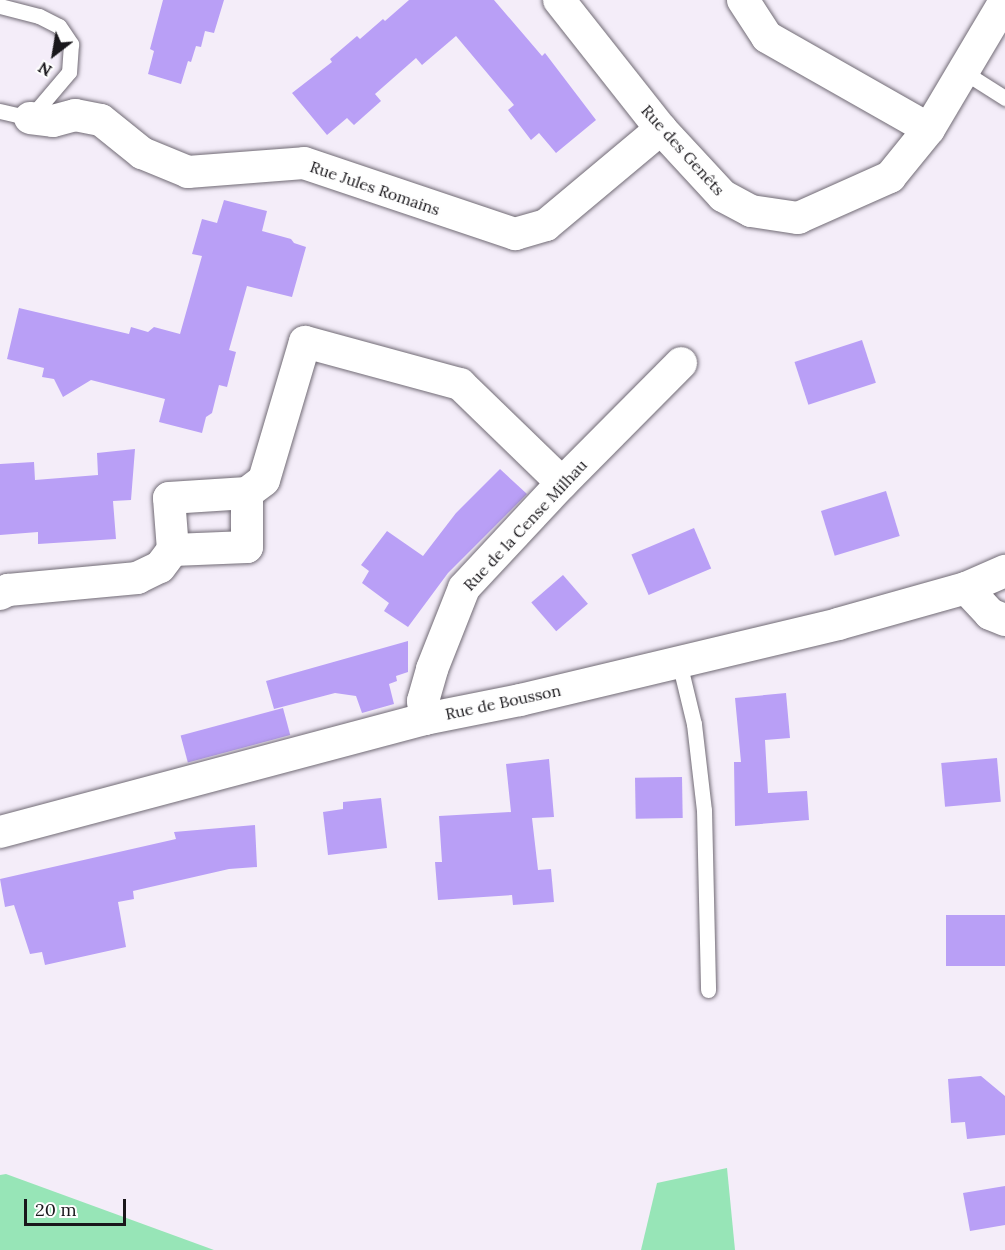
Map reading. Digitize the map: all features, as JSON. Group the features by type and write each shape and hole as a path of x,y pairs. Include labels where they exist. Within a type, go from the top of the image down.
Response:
{"street":[{"name":"Rue des Genêts","path":"559,0 662,129 723,196 751,211 798,218 890,177 929,129 1005,1"},
{"path":"742,0 767,37 929,129"},
{"name":"Rue Jules Romains","path":"30,118 53,121 75,116 101,120 142,153 188,172 304,164 514,234 546,225 662,129"},
{"path":"0,594 8,590 137,578 160,567 173,550 169,498 247,493 264,480 305,342 460,384 562,483"},
{"name":"Rue de la Cense Milhau","path":"425,719 423,702 432,669 464,588 562,483 681,363"},
{"path":"173,550 248,547 247,493"},
{"name":"Rue de Bousson","path":"0,832 425,719 520,700 838,624 966,588 1005,571"},
{"path":"966,588 990,614 1005,620"}],"lane":[{"path":"0,6 39,16 59,26 71,44 69,72 30,118 0,111"},
{"path":"964,72 1005,98"},
{"path":"679,662 694,724 704,810 708,990"}],"green space":[{"path":"727,1168 735,1250 641,1250 657,1183"},
{"path":"6,1174 214,1250 0,1250 0,1175"}],"building":[{"path":"163,0 224,0 214,33 205,31 201,47 196,46 191,62 188,61 181,84 148,74 154,51 150,49"},
{"path":"409,0 494,0 542,56 545,53 596,120 556,153 539,133 531,140 508,110 514,105 456,36 422,65 416,58 375,94 381,101 354,125 347,118 327,135 292,93 332,62 330,59 357,36 360,39"},
{"path":"224,200 267,211 262,231 291,239 294,243 306,247 292,297 247,286 229,350 236,352 227,387 219,385 212,413 206,417 202,433 159,422 165,399 91,380 63,397 54,379 42,377 44,368 7,359 19,308 129,334 131,327 148,332 154,327 180,334 202,256 192,254 202,219 217,223"},
{"path":"862,340 876,383 808,405 794,362"},
{"path":"135,449 131,500 113,501 116,539 38,544 38,532 0,535 0,464 34,462 35,480 98,475 97,453"},
{"path":"500,469 527,494 448,573 408,627 384,611 389,603 362,583 369,571 361,565 387,531 423,556 456,513"},
{"path":"886,491 900,536 835,556 821,511"},
{"path":"694,528 711,569 649,595 631,555"},
{"path":"563,575 588,604 556,631 531,603"},
{"path":"408,641 408,672 396,676 397,681 389,684 394,704 362,713 356,696 335,693 274,709 266,681"},
{"path":"786,693 790,738 765,740 768,793 807,791 809,820 735,826 734,762 741,762 735,698"},
{"path":"283,708 290,735 188,762 181,735"},
{"path":"997,758 1001,802 945,807 941,763"},
{"path":"549,759 554,817 532,818 538,870 551,869 554,902 513,905 512,895 438,900 435,862 442,862 439,816 511,812 506,764"},
{"path":"682,777 683,818 636,819 635,778"},
{"path":"381,798 387,848 328,855 323,812 343,809 343,802"},
{"path":"255,825 257,867 229,869 133,891 134,899 118,902 126,947 45,965 42,952 30,954 14,905 5,907 0,879 176,839 174,832"},
{"path":"946,915 1005,915 1005,966 946,966"},
{"path":"981,1076 1005,1096 1005,1135 967,1139 965,1122 951,1123 948,1079"},
{"path":"1005,1186 1005,1225 970,1231 963,1193"}]}
